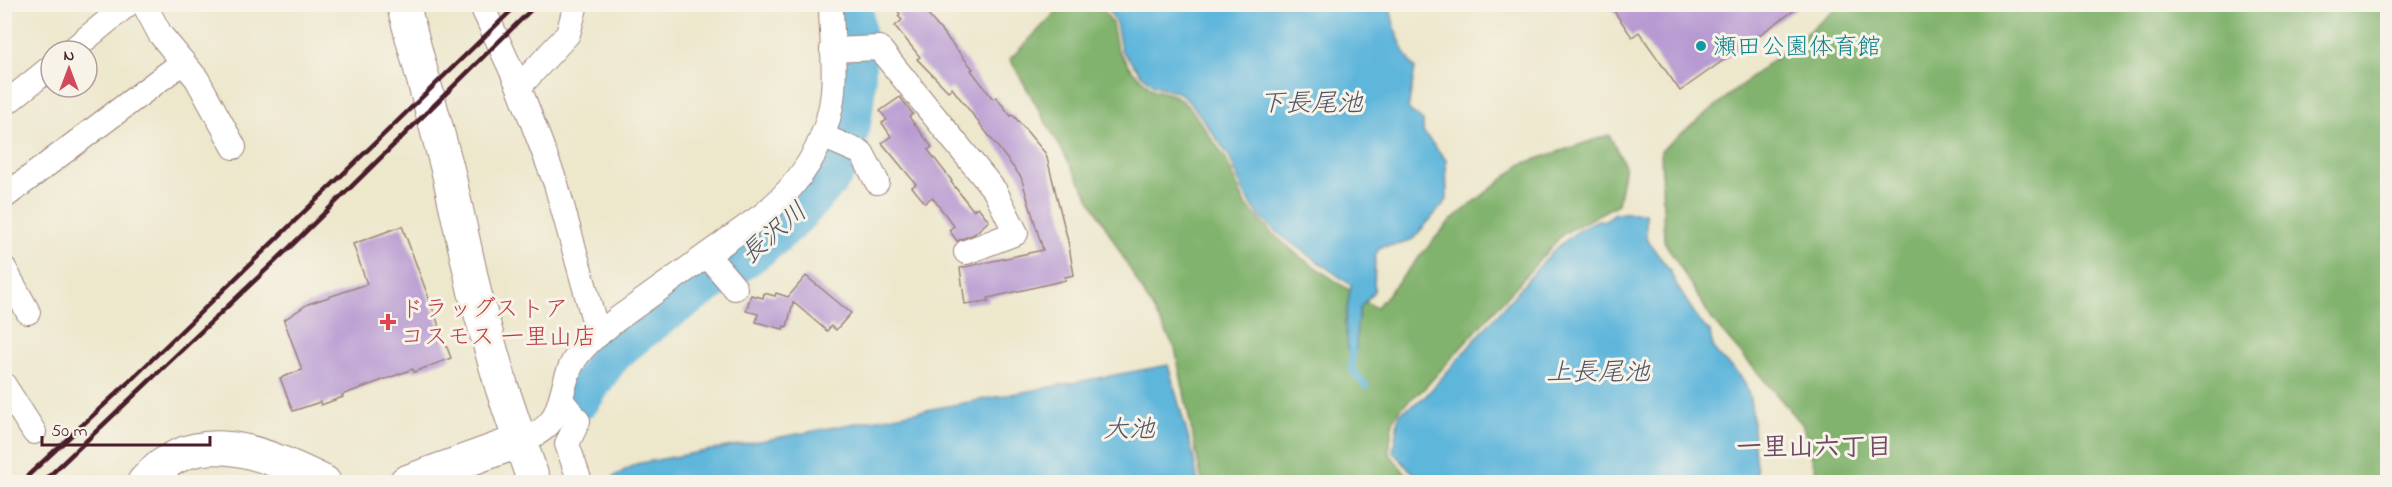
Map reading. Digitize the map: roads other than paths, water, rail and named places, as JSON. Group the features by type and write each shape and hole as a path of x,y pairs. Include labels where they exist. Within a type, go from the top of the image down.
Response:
{"street":[{"path":"86,39 128,4"},
{"path":"144,4 159,34 197,79 234,147"},
{"path":"403,4 448,171 475,294 502,388 534,483"},
{"path":"481,4 519,87 555,184 598,335"},
{"path":"519,87 568,34 576,4"},
{"path":"406,483 543,431 551,422 562,401 571,366 579,353 616,320 708,256 783,198 808,164 823,136 832,105 831,4"},
{"path":"833,51 877,48 995,191 1016,233 966,252"},
{"path":"4,197 183,62"},
{"path":"4,105 39,77"},
{"path":"823,136 860,152 878,182"},
{"path":"708,256 735,287"},
{"path":"4,268 28,312"},
{"path":"4,385 34,432"},
{"path":"562,401 578,421 567,444 580,483"},
{"path":"144,483 167,461 195,450 222,447 237,448 268,457 324,483"}],"water":[{"name":"下長尾池","path":"1106,5 1390,5 1398,38 1415,69 1408,109 1423,121 1423,132 1446,160 1447,200 1413,239 1401,244 1380,247 1375,256 1374,291 1360,308 1356,350 1348,350 1345,323 1351,285 1283,237 1260,217 1245,195 1229,156 1194,107 1180,93 1154,85 1141,74 1121,50 1116,23"},
{"name":"上長尾池","path":"1614,213 1646,213 1646,239 1669,269 1678,288 1702,325 1710,331 1712,342 1719,356 1736,371 1745,384 1751,405 1757,472 1747,482 1428,482 1410,470 1393,452 1399,414 1425,397 1553,251 1579,230 1598,220 1606,221"},
{"name":"大池","path":"1168,365 1193,455 1198,482 612,482 613,477 636,464"}],"waterway":[{"name":"長沢川","path":"581,399 604,365 619,348 768,240 791,220 831,177 842,155 853,114 856,69 853,4"},
{"path":"1352,350 1352,370 1366,386"}],"railway":[{"path":"21,482 133,378 518,4"},
{"path":"43,482 290,247 537,4"}],"place":[{"name":"瀬田公園体育館","path":"1701,46"},
{"name":"ドラッグストア コスモス 一里山店","path":"388,322"}],"district":[{"name":"一里山六丁目","path":"1814,446"}]}
